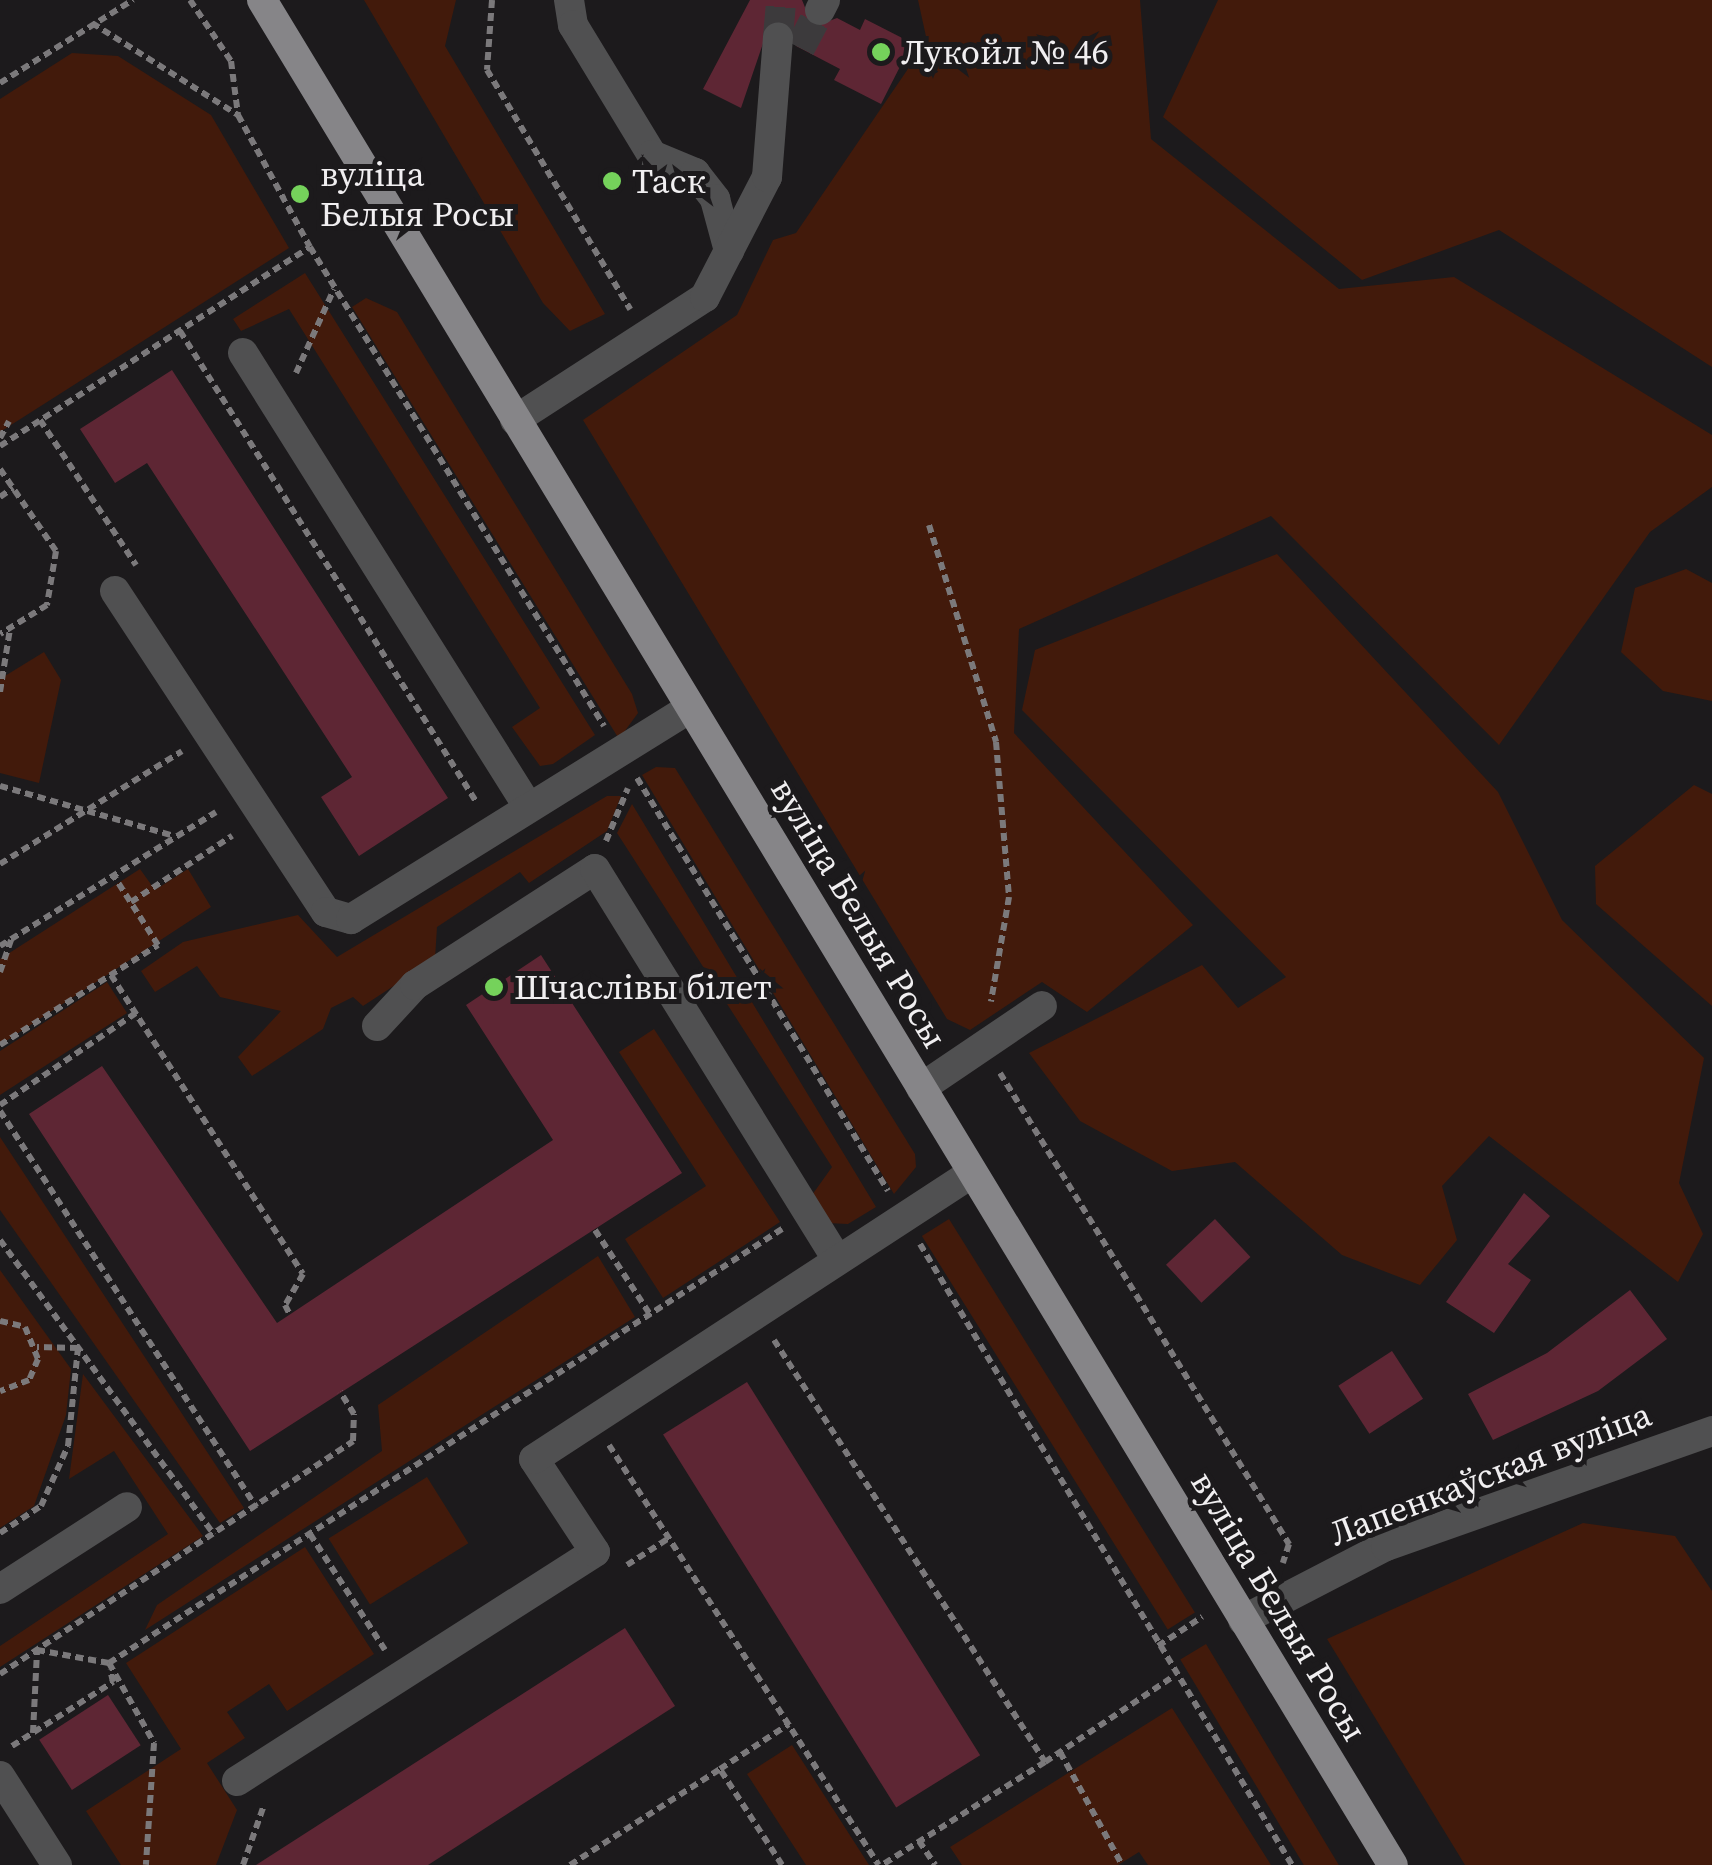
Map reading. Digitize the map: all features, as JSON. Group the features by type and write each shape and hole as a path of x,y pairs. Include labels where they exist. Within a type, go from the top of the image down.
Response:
{"main road":[{"name":"вуліца Белыя Росы","path":"262,0 1393,1865"}],"street":[{"path":"569,0 573,25 652,155 694,173 714,199 729,250"},
{"path":"515,420 706,297 767,177 773,98 789,42"},
{"path":"243,352 529,808"},
{"path":"115,591 326,912 351,920 529,808 627,762 690,708"},
{"path":"377,1026 415,984 595,870 837,1260"},
{"path":"921,1088 1042,1006"},
{"path":"237,1781 595,1552 534,1459 972,1173"},
{"name":"Лапенкаўская вуліца","path":"1243,1620 1386,1546 1712,1431"},
{"path":"0,1589 128,1507"},
{"path":"0,1776 57,1865"}],"path":[{"path":"0,83 134,0"},
{"path":"190,0 230,61 238,115 310,247 904,1217 1174,1676 1292,1865"},
{"path":"492,0 487,70 646,336"},
{"path":"92,23 238,115"},
{"path":"0,446 310,247"},
{"path":"279,410 335,287"},
{"path":"180,331 485,815"},
{"path":"40,420 142,574"},
{"path":"0,438 9,421"},
{"path":"0,469 56,551 47,605 0,634"},
{"path":"0,497 13,488"},
{"path":"929,525 996,742 1009,897 982,1046 1289,1544 1282,1566"},
{"path":"0,692 10,628"},
{"path":"0,864 208,735"},
{"path":"595,870 627,762"},
{"path":"0,789 171,835"},
{"path":"0,946 213,808 232,836"},
{"path":"131,902 262,817"},
{"path":"0,1046 158,945 112,873"},
{"path":"0,972 11,938"},
{"path":"112,974 303,1274 284,1305 290,1315"},
{"path":"136,1013 0,1108 256,1507"},
{"path":"38,1650 109,1663 781,1230 804,1203"},
{"path":"596,1230 650,1316"},
{"path":"0,1240 214,1534"},
{"path":"0,1321 24,1327 38,1347"},
{"path":"754,1345 771,1334 1044,1762"},
{"path":"38,1347 78,1348"},
{"path":"0,1391 29,1380 38,1347"},
{"path":"0,1533 41,1506 68,1446 78,1348"},
{"path":"0,1674 353,1440 354,1414 340,1392"},
{"path":"623,1431 607,1442 880,1865 1174,1676"},
{"path":"310,1534 402,1676"},
{"path":"1158,1646 1202,1617"},
{"path":"33,1732 38,1650"},
{"path":"0,1754 113,1682 109,1663"},
{"path":"109,1663 154,1743 146,1865"},
{"path":"570,1865 789,1724"},
{"path":"1060,1752 1122,1865"},
{"path":"720,1768 782,1865"},
{"path":"919,1841 934,1865"}],"shaded area":[{"path":"364,0 456,0 445,46 605,314 570,331 543,303"},
{"path":"918,0 1140,0 1151,139 1339,289 1454,277 1712,435 1712,487 1650,532 1499,745 1271,516 1019,629 1014,733 1193,925 1087,1012 1042,982 970,1030 947,1019 583,420 737,315 773,240 796,233 927,41"},
{"path":"1218,0 1712,0 1712,367 1499,230 1362,280 1163,117"},
{"path":"72,53 118,56 211,115 289,248 0,432 0,99"},
{"path":"305,273 595,735 553,764 540,766 512,727 540,708 289,309 241,331 233,319"},
{"path":"366,298 397,312 632,694 638,713 619,739 352,307"},
{"path":"1277,554 1498,792 1562,920 1704,1058 1679,1183 1703,1234 1678,1282 1489,1136 1442,1186 1457,1240 1420,1285 1342,1255 1235,1162 1172,1171 1080,1121 1029,1053 1202,965 1238,1008 1286,977 1022,710 1035,650"},
{"path":"1686,569 1712,583 1712,701 1663,691 1621,652 1635,588"},
{"path":"44,652 61,680 39,783 0,773 0,679"},
{"path":"656,767 675,768 915,1154 916,1167 894,1194 642,775"},
{"path":"1694,785 1712,794 1712,1006 1596,904 1595,866"},
{"path":"607,796 621,796 607,831 529,883 520,872 437,927 435,959 363,1006 353,997 331,1008 323,1029 252,1076 238,1057 281,1011 220,997 197,966 155,992 141,971 183,942 298,915 337,957"},
{"path":"632,804 876,1207 848,1224 827,1223 812,1195 832,1167 617,833"},
{"path":"140,869 155,890 188,869 211,907 0,1045 0,959"},
{"path":"107,982 127,1013 0,1095 0,1051"},
{"path":"654,1029 780,1222 663,1298 625,1239 706,1186 619,1052"},
{"path":"0,1137 244,1508 220,1523 0,1210"},
{"path":"949,1219 1195,1612 1168,1629 922,1236"},
{"path":"598,1256 635,1317 145,1630 157,1605 382,1451 378,1405"},
{"path":"0,1270 71,1369 66,1415 34,1506 0,1528"},
{"path":"83,1374 203,1536 0,1667 0,1646 168,1534 114,1451 69,1479"},
{"path":"427,1477 468,1543 370,1605 329,1538"},
{"path":"1583,1523 1675,1536 1712,1591 1712,1865 1465,1865 1327,1639"},
{"path":"305,1547 374,1654 287,1711 269,1684 227,1712 245,1738 207,1763 237,1810 216,1865 121,1865 86,1811 181,1749 126,1663"},
{"path":"1206,1644 1339,1865 1304,1865 1180,1659"},
{"path":"1172,1708 1271,1865 1148,1865 1139,1852 1118,1865 962,1865 950,1847"},
{"path":"792,1745 869,1865 806,1865 747,1774"}],"building":[{"path":"750,0 802,0 813,27 837,18 860,30 865,19 912,43 881,104 834,80 840,69 796,46 789,22 771,20 741,108 703,89"},
{"path":"172,370 448,798 359,856 321,797 352,777 251,622 147,463 115,483 80,429"},
{"path":"541,955 682,1173 250,1451 29,1114 102,1066 277,1323 553,1140 466,1005"},
{"path":"1524,1193 1550,1216 1508,1264 1531,1280 1494,1333 1446,1302"},
{"path":"1215,1219 1250,1257 1201,1303 1166,1265"},
{"path":"1630,1290 1667,1339 1598,1391 1493,1440 1468,1394 1547,1353"},
{"path":"1392,1351 1423,1399 1369,1434 1338,1386"},
{"path":"747,1382 980,1755 896,1808 663,1434"},
{"path":"625,1628 675,1706 428,1865 256,1865"},
{"path":"108,1695 141,1745 72,1790 39,1740"}],"tunnel":[{"path":"778,37 781,0"},
{"path":"800,48 820,10"}],"place":[{"name":"Лукойл № 46","path":"881,52"},
{"name":"Таск","path":"612,181"},
{"name":"вуліца Белыя Росы","path":"300,194"},
{"name":"Шчаслівы білет","path":"494,987"}]}
